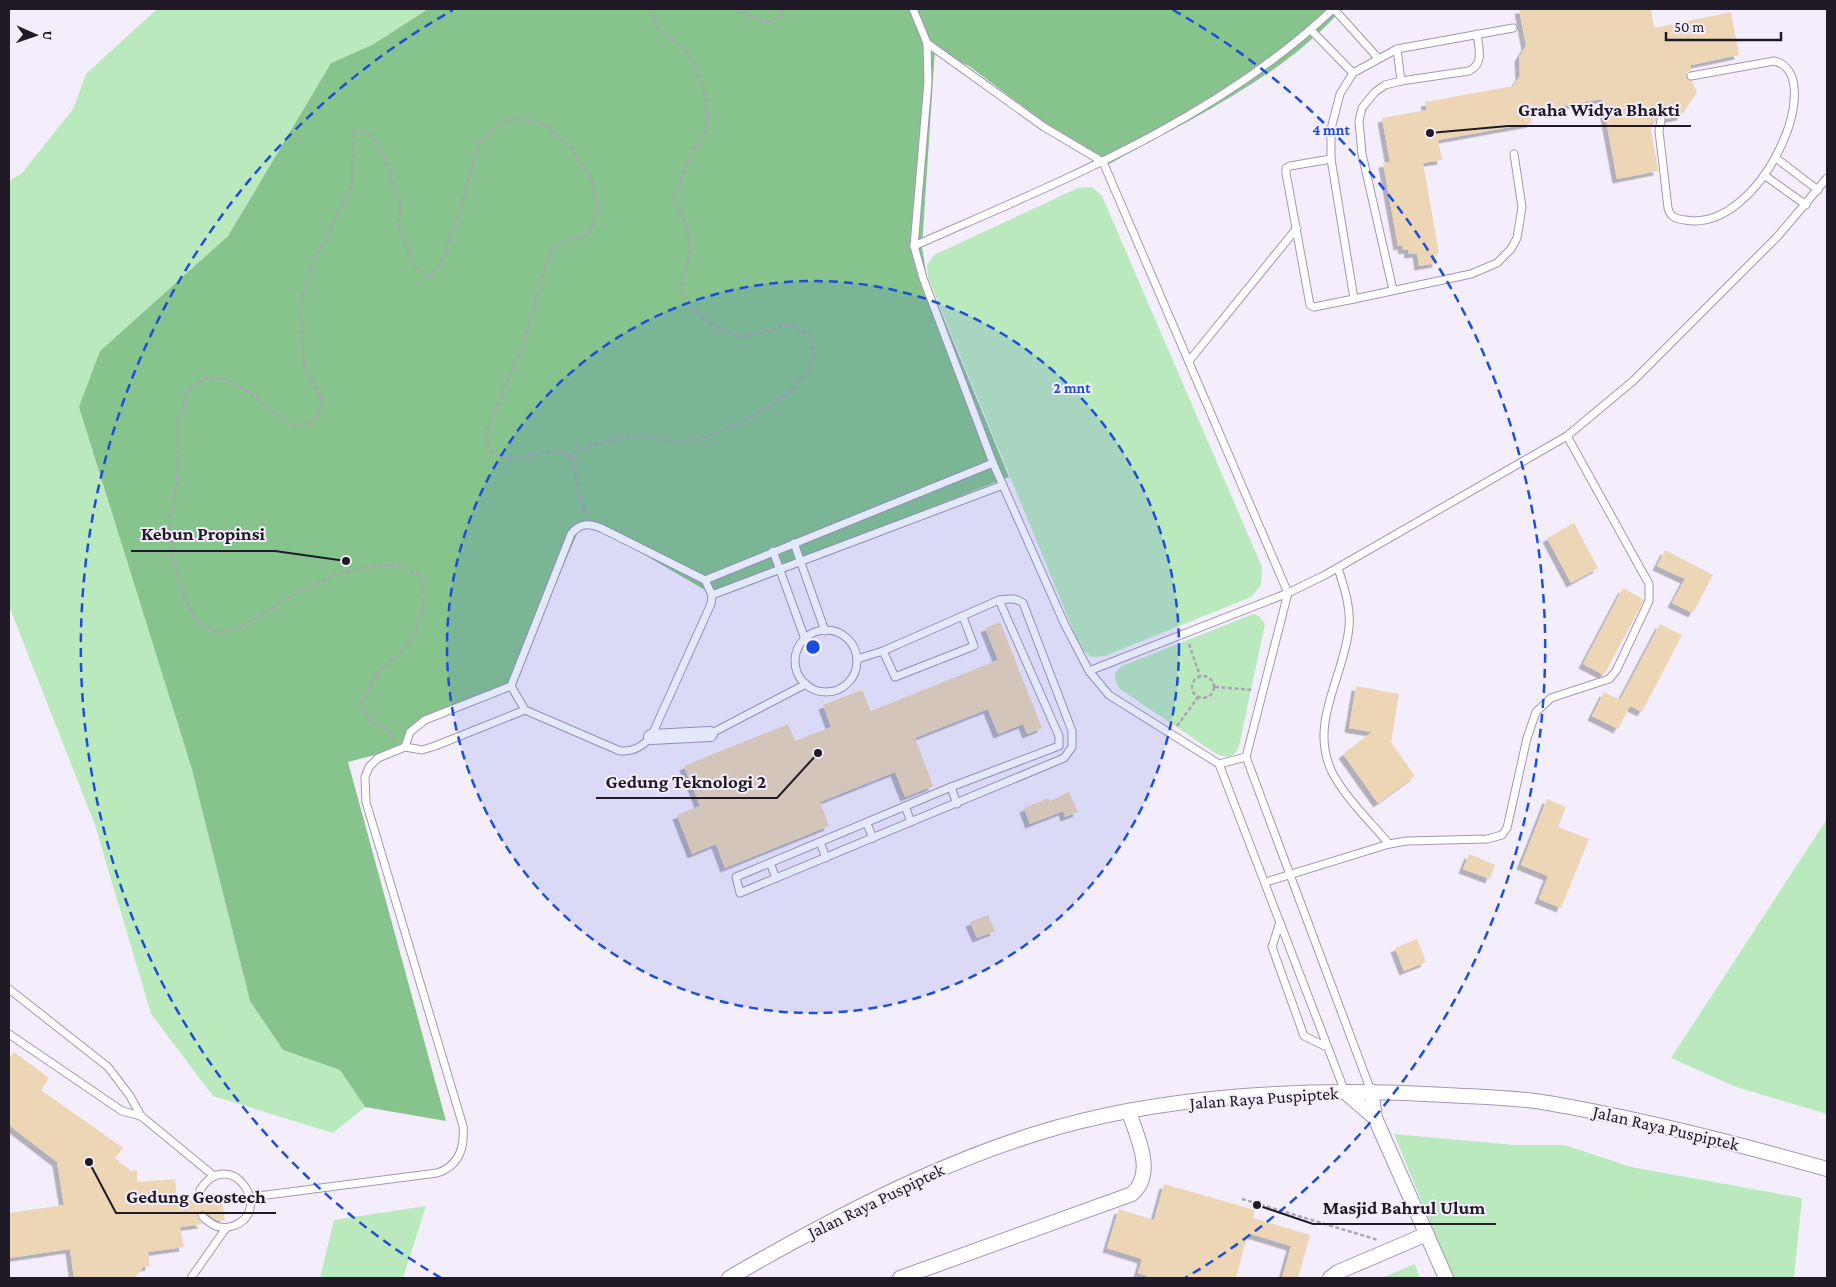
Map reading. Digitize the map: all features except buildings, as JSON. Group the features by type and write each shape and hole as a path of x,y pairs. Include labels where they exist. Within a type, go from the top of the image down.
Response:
{"street":[{"path":"651,737 710,734"},
{"path":"1371,1091 1374,1118 1446,1278"},
{"name":"Jalan Raya Puspiptek","path":"729,1278 812,1231 931,1173 1036,1134 1129,1112 1246,1097 1371,1091 1515,1099 1547,1103 1725,1140 1827,1169"},
{"path":"1345,1092 1374,1118"},
{"path":"900,1278 1132,1194 1142,1178 1144,1160 1129,1112"},
{"path":"1330,1278 1338,1272 1427,1234"}],"lane":[{"path":"914,9 927,43 928,82 914,246 923,278 993,463 1065,625 1089,671 1109,695 1219,764 1266,882 1345,1092"},
{"path":"914,246 1103,162 1239,86 1311,30 1334,9 1378,58"},
{"path":"1354,299 1330,159 1331,130 1340,94 1353,73 1397,49 1513,28"},
{"path":"1311,30 1353,73"},
{"path":"1393,290 1362,154 1359,121 1362,108 1375,92 1385,86 1401,81 1469,71 1476,68 1480,62 1477,34"},
{"path":"927,43 1044,126 1103,162 1288,593 1246,757 1371,1091"},
{"path":"1397,49 1401,81"},
{"path":"1661,120 1659,131 1668,208 1671,216 1677,219 1700,221 1730,209 1742,202 1764,176 1776,158 1788,131 1795,99 1792,80 1785,66 1774,61 1691,76"},
{"path":"1330,159 1286,168 1310,304 1314,307 1471,274 1497,263 1511,249 1517,238 1522,207 1514,154"},
{"path":"1776,158 1818,190"},
{"path":"1764,176 1806,205"},
{"path":"1089,671 1288,593 1338,568 1567,436 1633,381 1778,236 1827,178"},
{"path":"1188,361 1298,228"},
{"path":"1266,882 1289,873 1389,844 1408,841 1487,839 1504,833 1527,738 1536,712 1551,698 1608,679 1616,670 1649,600 1647,579 1567,436"},
{"path":"705,580 993,463"},
{"path":"712,595 800,560 1003,485"},
{"path":"403,748 410,732 425,720 511,686 571,534 577,527 587,524 601,528 705,580 712,595 711,604 651,737 638,748 627,752 620,751 525,710 511,686"},
{"path":"794,543 825,630"},
{"path":"773,551 805,639"},
{"path":"1338,568 1347,595 1349,626 1344,658 1328,705 1325,747 1332,771 1345,792 1389,844"},
{"path":"857,659 963,617 999,600 1011,598 1023,603 1072,731 1072,747 1064,758 742,893 734,879 951,787 1056,748 1060,743 1059,736 999,600"},
{"path":"883,650 896,677 974,646 963,617"},
{"path":"825,630 835,632 850,642 857,659 854,676 842,688 825,692 806,684 798,673 796,664 799,647 805,639 814,633 825,630"},
{"path":"710,734 806,684"},
{"path":"251,1197 437,1174 451,1166 462,1151 462,1126 366,802 365,777 369,767 378,758 403,748 427,749 525,710"},
{"path":"1059,736 1072,731"},
{"path":"1219,764 1246,757"},
{"path":"951,787 957,804"},
{"path":"905,806 911,822"},
{"path":"866,824 873,838"},
{"path":"820,842 826,858"},
{"path":"770,863 776,878"},
{"path":"1280,922 1272,947 1304,1036 1327,1047"},
{"path":"9,989 108,1067 130,1096 141,1116 214,1176"},
{"path":"9,1034 122,1111 141,1116"},
{"path":"200,1190 204,1183 214,1176 226,1174 237,1177 246,1185 251,1197 250,1208 245,1218 236,1225 226,1228 217,1227 202,1216"},
{"path":"191,1278 226,1228"}],"path":[{"path":"570,456 583,448 621,438 640,436 688,441 716,435 745,422 801,383 813,358 809,335 791,324 745,336 732,334 692,309 683,292 682,272 689,254 687,228 674,200 684,169 707,128 706,102 698,75 683,48 663,36 652,15 652,9"},
{"path":"736,9 765,22 780,17 783,9"},
{"path":"403,748 387,729 370,722 361,702 377,673 398,655 417,630 423,604 421,578 406,567 386,564 335,575 297,593 239,628 219,632 200,625 185,600 173,560 170,518 178,476 178,422 188,391 205,378 229,380 254,396 292,426 312,424 322,401 304,367 300,305 311,266 352,187 353,130 369,132 384,158 400,202 399,229 414,267 430,278 441,264 458,216 479,142 506,119 541,122 570,146 594,182 597,209 592,229 584,237 563,241 550,251 524,341 486,432 490,452 510,458 558,451 570,456 587,524"},
{"path":"1185,633 1200,676"},
{"path":"1200,676 1210,677 1215,687 1209,697 1198,697 1193,692 1192,686 1194,680 1200,676"},
{"path":"1215,687 1263,691"},
{"path":"1171,735 1198,697"},
{"path":"1242,1199 1362,1234 1383,1242 1391,1250"}],"green space":[{"path":"157,9 428,9 372,45 331,63 228,236 100,351 191,766 250,1001 283,1050 340,1070 365,1107 333,1133 213,1096 151,1014 95,825 9,606 9,181 22,173 73,109 86,74"},
{"path":"428,9 1342,9 1318,34 1261,78 1198,116 1104,167 969,66 935,50 922,247 927,278 1009,477 712,594 595,526 580,527 511,686 425,720 401,748 348,762 446,1121 365,1107 340,1070 283,1050 250,1001 191,766 79,407 100,351 228,236 331,63 372,45"},
{"path":"1092,187 1102,196 1262,567 1261,585 1251,597 1105,656 1092,657 1081,649 928,278 927,265 934,255 1078,188"},
{"path":"1253,614 1259,616 1265,624 1239,746 1232,755 1226,757 1215,753 1118,686 1115,674 1122,666"},
{"path":"1827,819 1827,1114 1736,1087 1671,1058"},
{"path":"1394,1134 1515,1145 1564,1145 1631,1167 1802,1198 1794,1278 1453,1278"},
{"path":"426,1206 403,1278 320,1278 334,1220"},
{"path":"1415,1264 1420,1278 1381,1278"}],"place":[{"name":"Graha Widya Bhakti","path":"1430,133"},
{"name":"Kebun Propinsi","path":"346,561"},
{"name":"Gedung Teknologi 2","path":"818,753"},
{"name":"Gedung Geostech","path":"89,1162"},
{"name":"Masjid Bahrul Ulum","path":"1257,1205"}]}
